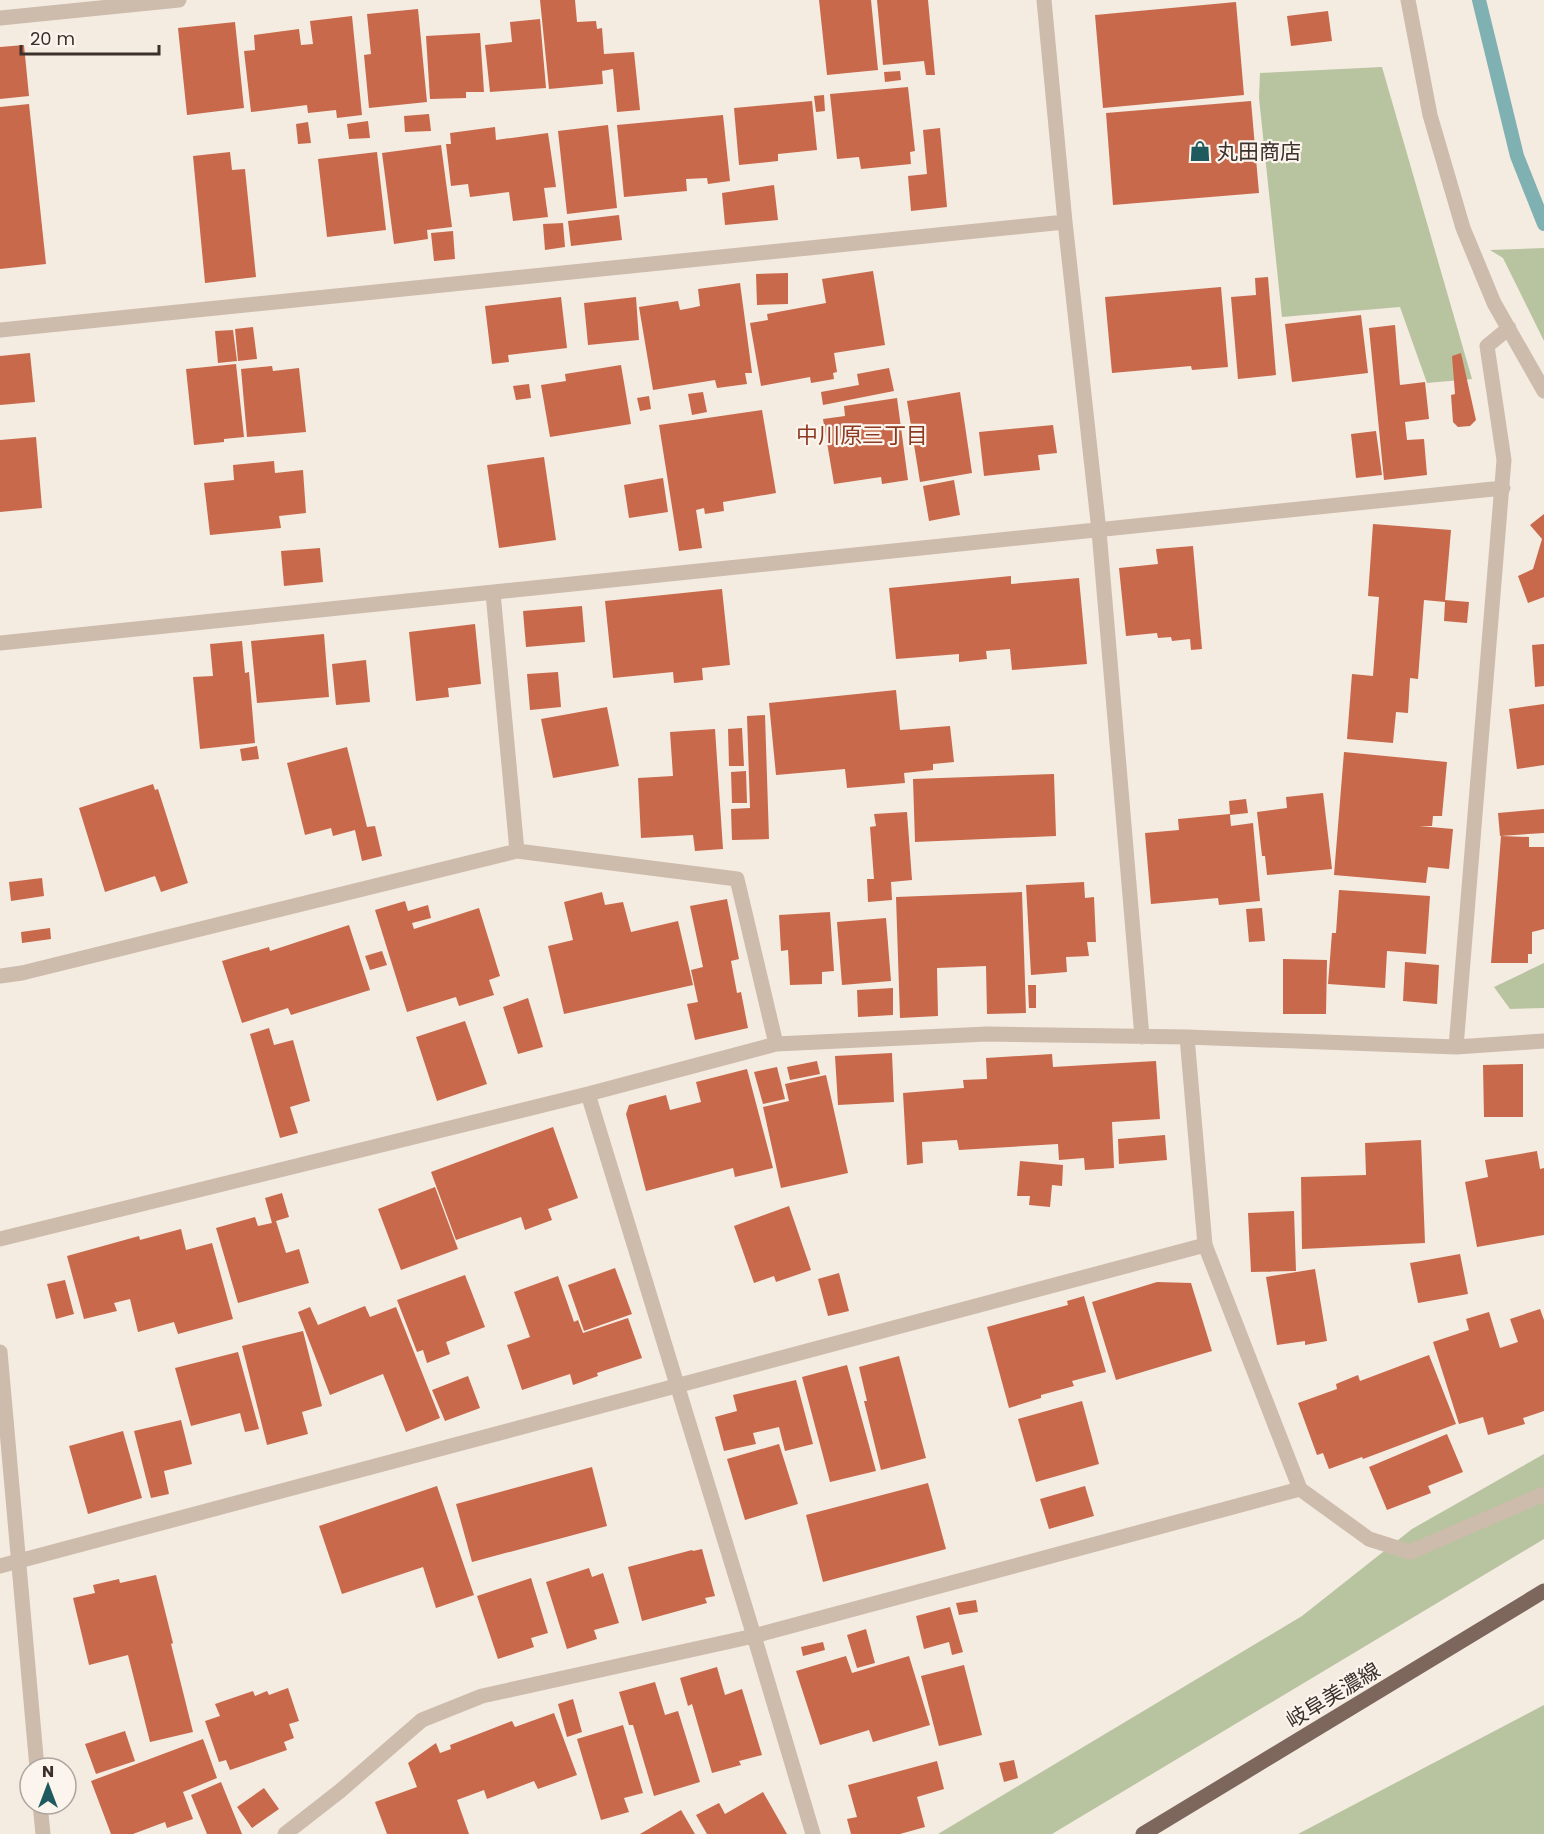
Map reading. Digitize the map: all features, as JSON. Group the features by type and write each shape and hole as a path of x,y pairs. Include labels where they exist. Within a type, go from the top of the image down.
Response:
{"main road":[{"name":"岐阜美濃線","path":"1143,1834 1544,1591"}],"street":[{"path":"0,18 179,0"},
{"path":"1044,0 1065,222 1099,531 1142,1037"},
{"path":"1408,0 1430,115 1463,228 1494,303 1544,391"},
{"path":"0,330 1065,222"},
{"path":"1456,1047 1503,489 1504,460 1487,346 1509,328"},
{"path":"0,643 1503,489"},
{"path":"493,593 517,851"},
{"path":"0,976 22,973 517,851 737,879 776,1044"},
{"path":"0,1239 588,1094 776,1044 987,1034 1456,1047 1544,1041"},
{"path":"1187,1038 1205,1245 1300,1489 1369,1539 1410,1552 1544,1494"},
{"path":"588,1094 813,1834"},
{"path":"0,1566 1205,1245"},
{"path":"0,1352 36,1756"},
{"path":"285,1834 340,1791 422,1720 482,1696 754,1636 1300,1489"},
{"path":"41,1816 43,1834"}],"green space":[{"path":"1382,67 1472,379 1427,383 1400,307 1282,317 1259,98 1260,73"},
{"path":"1544,248 1544,341 1503,258 1490,250"},
{"path":"1544,963 1544,1008 1510,1009 1494,987"},
{"path":"1544,1454 1544,1539 1052,1834 938,1834 1302,1616 1412,1529"},
{"path":"1544,1705 1544,1834 1298,1834"}],"building":[{"path":"540,0 575,0 577,22 596,21 597,29 602,28 604,54 634,52 640,110 617,112 613,69 602,71 603,84 549,89"},
{"path":"819,0 871,0 878,70 827,75"},
{"path":"877,0 928,0 935,75 926,75 924,61 883,65"},
{"path":"1236,2 1244,95 1103,108 1095,15"},
{"path":"418,9 427,102 369,108 364,55 371,54 367,14"},
{"path":"1328,11 1332,41 1291,46 1287,16"},
{"path":"352,16 362,115 337,118 336,110 308,113 307,105 251,112 244,51 255,50 254,35 299,29 301,45 313,44 310,21"},
{"path":"540,19 546,88 490,92 485,45 512,42 510,22"},
{"path":"235,22 244,108 187,115 178,28"},
{"path":"480,33 484,92 466,92 466,98 430,99 426,36"},
{"path":"24,45 29,96 0,99 0,47"},
{"path":"900,71 901,80 885,82 884,72"},
{"path":"908,87 915,151 910,152 911,164 861,169 859,157 837,159 830,94"},
{"path":"824,95 825,111 816,112 814,96"},
{"path":"812,101 817,150 778,154 778,161 739,165 734,108"},
{"name":"丸田商店","path":"1251,101 1259,193 1113,205 1106,113"},
{"path":"29,104 46,264 0,269 0,107"},
{"path":"429,114 431,131 405,132 404,116"},
{"path":"723,115 730,181 708,184 707,178 686,179 687,191 624,197 617,125"},
{"path":"368,121 370,138 349,139 347,124"},
{"path":"308,122 311,143 298,144 296,124"},
{"path":"608,125 617,208 567,214 558,131"},
{"path":"495,127 496,140 548,133 556,187 544,188 548,217 513,221 509,192 470,197 468,184 451,186 446,144 451,144 450,133"},
{"path":"940,128 947,207 911,211 908,176 927,174 923,130"},
{"path":"441,145 452,227 427,230 428,239 394,244 382,153"},
{"path":"230,152 232,170 245,169 256,277 205,283 193,156"},
{"path":"377,152 386,230 327,237 318,159"},
{"path":"774,185 778,220 725,225 722,193"},
{"path":"619,215 622,240 571,246 568,221"},
{"path":"563,223 565,247 545,250 543,224"},
{"path":"453,231 455,259 434,261 431,233"},
{"path":"873,271 885,345 834,353 837,372 833,373 834,379 811,383 810,377 761,386 750,323 768,320 767,314 826,303 822,279"},
{"path":"788,273 788,304 757,305 756,274"},
{"path":"1268,277 1276,375 1238,379 1231,297 1256,295 1255,278"},
{"path":"740,283 752,373 745,373 747,384 717,388 715,380 653,390 639,307 678,301 680,310 700,306 698,289"},
{"path":"1221,287 1228,367 1192,370 1191,366 1112,373 1105,297"},
{"path":"561,297 567,348 508,355 509,362 492,364 485,306"},
{"path":"636,297 639,340 588,345 584,303"},
{"path":"1361,315 1368,373 1292,382 1285,324"},
{"path":"1395,325 1400,385 1425,382 1429,419 1405,422 1407,440 1424,439 1427,475 1384,480 1369,328"},
{"path":"253,327 257,359 238,361 235,329"},
{"path":"233,330 237,361 218,363 215,331"},
{"path":"30,353 35,402 0,405 0,356"},
{"path":"1461,353 1476,420 1470,426 1458,427 1453,422 1451,395 1455,394 1452,356"},
{"path":"236,364 244,437 194,445 186,369"},
{"path":"621,365 631,424 550,437 541,385 566,381 565,374"},
{"path":"272,366 273,371 299,368 306,432 247,437 241,369"},
{"path":"889,368 894,391 823,405 821,392 859,385 857,374"},
{"path":"529,384 531,398 516,400 513,386"},
{"path":"703,392 707,412 692,415 688,394"},
{"path":"960,392 972,473 920,482 907,401"},
{"path":"649,396 651,409 640,411 637,398"},
{"path":"897,398 908,480 882,484 881,477 834,484 823,419 845,416 844,406"},
{"path":"762,410 776,493 723,502 724,511 705,514 704,508 696,510 702,548 679,551 659,425"},
{"path":"1053,425 1057,453 1038,455 1040,470 984,476 979,432"},
{"path":"1376,431 1382,475 1356,478 1351,434"},
{"path":"36,437 42,508 0,512 0,440"},
{"path":"544,457 556,540 499,548 487,465"},
{"path":"274,461 275,473 303,470 306,513 279,516 281,528 210,535 204,483 234,480 233,465"},
{"path":"663,478 668,512 629,518 624,485"},
{"path":"954,480 960,515 929,521 923,486"},
{"path":"1544,514 1544,597 1528,603 1518,576 1533,569 1542,539 1530,525"},
{"path":"1373,524 1451,530 1445,600 1469,602 1467,623 1444,621 1445,602 1424,600 1418,679 1410,678 1408,713 1396,712 1393,743 1347,739 1352,674 1373,676 1379,597 1368,596"},
{"path":"1193,546 1202,649 1191,650 1190,639 1172,641 1171,637 1158,638 1157,633 1126,636 1119,568 1158,564 1156,549"},
{"path":"320,548 323,582 284,586 281,551"},
{"path":"1011,576 1011,584 1079,578 1087,664 1012,670 1010,649 986,651 987,659 959,662 959,654 896,659 889,588"},
{"path":"722,589 730,665 702,668 703,680 674,683 673,672 613,678 605,601"},
{"path":"582,606 585,642 526,647 523,611"},
{"path":"475,624 481,684 448,688 449,697 416,701 409,632"},
{"path":"324,634 329,697 257,703 251,641"},
{"path":"242,641 245,673 249,672 255,743 200,749 193,677 213,676 210,644"},
{"path":"1544,644 1544,686 1535,687 1532,645"},
{"path":"366,660 370,702 336,705 332,664"},
{"path":"558,672 561,707 530,710 527,674"},
{"path":"896,690 900,730 950,726 954,762 933,764 933,770 904,773 905,783 847,788 845,769 776,775 769,703"},
{"path":"1544,704 1544,765 1517,769 1509,709"},
{"path":"607,707 619,766 553,778 541,719"},
{"path":"765,715 769,839 732,840 731,809 750,808 747,716"},
{"path":"742,728 744,766 729,766 728,729"},
{"path":"715,729 723,849 695,851 693,835 641,838 638,778 673,776 670,732"},
{"path":"257,746 259,759 242,761 240,749"},
{"path":"347,747 367,827 375,826 382,856 362,861 355,830 333,836 331,828 305,835 287,763"},
{"path":"1344,752 1447,762 1442,816 1433,816 1432,826 1419,826 1453,829 1449,869 1428,867 1426,883 1334,875"},
{"path":"746,771 747,803 732,803 731,772"},
{"path":"1054,774 1056,836 915,842 913,779"},
{"path":"153,784 155,790 158,789 188,883 161,892 155,876 105,892 79,808"},
{"path":"1323,793 1332,869 1267,875 1265,856 1262,856 1257,812 1287,808 1286,797"},
{"path":"1246,799 1248,813 1230,815 1231,826 1253,823 1260,901 1219,905 1218,898 1151,904 1145,833 1179,830 1178,819 1230,814 1229,801"},
{"path":"1544,809 1544,833 1500,836 1498,813"},
{"path":"907,812 912,880 891,882 892,900 868,902 867,879 874,879 870,827 876,826 874,814"},
{"path":"1501,836 1529,837 1529,847 1544,847 1544,929 1532,932 1532,954 1528,954 1528,963 1491,963"},
{"path":"42,878 44,896 11,901 9,882"},
{"path":"1084,882 1085,898 1094,897 1096,942 1087,942 1089,956 1066,957 1067,972 1031,975 1026,885"},
{"path":"1339,890 1430,896 1426,954 1387,951 1385,988 1328,984 1332,933 1336,933"},
{"path":"602,892 605,905 623,902 631,932 678,921 693,985 564,1014 548,946 573,940 564,902"},
{"path":"1022,892 1026,1013 987,1014 986,966 937,968 938,1016 900,1018 896,897"},
{"path":"727,899 739,959 731,961 737,993 741,992 748,1028 695,1040 687,1004 698,1002 691,970 703,967 690,906"},
{"path":"405,901 408,911 428,905 431,918 412,923 414,929 479,908 500,976 489,980 494,995 459,1006 456,997 407,1012 375,910"},
{"path":"1262,908 1265,941 1249,942 1246,909"},
{"path":"830,912 834,971 822,972 822,984 790,985 788,950 781,951 779,915"},
{"path":"886,918 891,981 842,985 837,922"},
{"path":"349,925 370,990 291,1015 288,1008 242,1023 222,961 269,947 270,951"},
{"path":"50,928 51,939 22,943 21,932"},
{"path":"382,951 387,965 370,970 365,956"},
{"path":"1283,959 1327,960 1326,1014 1283,1014"},
{"path":"1405,962 1439,965 1437,1004 1403,1001"},
{"path":"1028,985 1036,985 1036,1008 1029,1008"},
{"path":"893,988 893,1015 858,1017 857,990"},
{"path":"528,998 543,1047 518,1054 503,1007"},
{"path":"465,1021 487,1084 437,1101 416,1037"},
{"path":"269,1028 274,1045 293,1040 310,1101 290,1107 298,1133 280,1138 250,1034"},
{"path":"892,1053 894,1102 838,1105 835,1056"},
{"path":"1052,1054 1053,1067 1156,1061 1160,1119 1112,1122 1114,1168 1085,1170 1084,1158 1059,1160 1058,1144 959,1150 957,1140 922,1142 923,1163 907,1165 903,1093 964,1088 963,1080 987,1079 986,1058"},
{"path":"817,1061 820,1074 790,1080 787,1067"},
{"path":"1523,1064 1523,1117 1484,1117 1483,1065"},
{"path":"777,1067 785,1099 763,1104 754,1072"},
{"path":"747,1069 773,1168 735,1177 733,1168 646,1191 626,1114 629,1105 666,1095 670,1110 701,1102 696,1082"},
{"path":"826,1075 848,1173 781,1188 763,1107 789,1101 785,1084"},
{"path":"553,1127 578,1198 548,1209 552,1220 525,1230 521,1217 456,1240 431,1172"},
{"path":"1165,1135 1167,1160 1119,1164 1118,1139"},
{"path":"1421,1140 1425,1243 1302,1249 1301,1177 1366,1175 1365,1143"},
{"path":"1537,1151 1540,1169 1544,1168 1544,1235 1477,1247 1465,1182 1488,1177 1485,1160"},
{"path":"1020,1161 1063,1165 1062,1186 1052,1185 1050,1207 1029,1205 1030,1196 1017,1196"},
{"path":"435,1187 458,1249 401,1270 378,1209"},
{"path":"282,1193 289,1217 276,1221 286,1253 299,1249 309,1283 238,1303 216,1228 255,1217 258,1226 272,1223 265,1198"},
{"path":"789,1206 811,1270 776,1282 774,1276 754,1283 734,1226"},
{"path":"1294,1211 1296,1271 1251,1272 1248,1213"},
{"path":"181,1229 186,1250 212,1243 233,1319 178,1334 174,1322 138,1332 130,1299 114,1303 117,1311 84,1319 67,1256 139,1236 140,1240"},
{"path":"1460,1254 1468,1294 1418,1303 1410,1263"},
{"path":"615,1268 632,1314 584,1331 568,1285"},
{"path":"1315,1269 1327,1341 1305,1345 1305,1341 1277,1345 1266,1277"},
{"path":"839,1273 849,1311 828,1316 818,1279"},
{"path":"465,1275 485,1327 446,1342 450,1354 427,1363 423,1350 417,1352 397,1300"},
{"path":"558,1276 574,1322 578,1320 583,1333 628,1318 642,1358 597,1373 598,1376 573,1385 570,1374 522,1390 507,1345 530,1337 514,1292"},
{"path":"65,1280 74,1314 56,1319 47,1284"},
{"path":"1157,1282 1191,1283 1212,1351 1116,1380 1092,1302"},
{"path":"1084,1296 1106,1372 1072,1381 1074,1386 1041,1395 1041,1398 1009,1408 987,1327 1068,1305 1067,1301"},
{"path":"365,1306 370,1317 396,1307 440,1418 406,1432 383,1374 330,1395 298,1312 310,1307 318,1325"},
{"path":"1540,1309 1544,1320 1544,1411 1523,1418 1525,1424 1488,1435 1483,1417 1459,1424 1433,1342 1469,1330 1466,1319 1489,1312 1500,1348 1518,1342 1510,1319"},
{"path":"303,1331 322,1406 302,1412 308,1434 267,1445 242,1346"},
{"path":"238,1352 259,1429 245,1432 240,1413 191,1426 175,1368"},
{"path":"1429,1355 1456,1424 1363,1459 1362,1457 1329,1469 1323,1453 1317,1455 1298,1403 1337,1389 1336,1384 1358,1375 1360,1381"},
{"path":"899,1356 926,1458 881,1470 864,1401 867,1401 859,1367"},
{"path":"847,1365 876,1471 830,1482 802,1377"},
{"path":"468,1376 480,1408 445,1421 432,1390"},
{"path":"796,1380 813,1444 785,1451 779,1427 753,1433 756,1444 724,1451 715,1417 737,1411 733,1395"},
{"path":"1082,1401 1099,1464 1036,1482 1018,1419"},
{"path":"181,1420 192,1464 164,1471 169,1494 151,1498 134,1431"},
{"path":"123,1431 142,1498 88,1514 69,1446"},
{"path":"1447,1434 1463,1472 1428,1486 1431,1493 1387,1510 1369,1467"},
{"path":"779,1444 798,1504 745,1520 727,1459"},
{"path":"592,1467 607,1526 472,1562 456,1504"},
{"path":"928,1483 946,1549 823,1582 806,1515"},
{"path":"437,1486 474,1595 436,1608 423,1567 342,1594 319,1526"},
{"path":"1085,1486 1094,1516 1049,1529 1040,1499"},
{"path":"702,1549 715,1596 705,1598 707,1603 642,1621 628,1567"},
{"path":"589,1568 592,1577 603,1573 619,1623 594,1630 597,1639 567,1649 546,1582"},
{"path":"156,1575 193,1732 150,1742 128,1655 89,1665 73,1598 95,1593 93,1585 119,1579 120,1583"},
{"path":"531,1578 548,1633 531,1638 534,1647 498,1659 477,1596"},
{"path":"976,1600 978,1612 959,1615 956,1603"},
{"path":"950,1607 963,1652 952,1655 949,1642 924,1649 916,1616"},
{"path":"866,1629 875,1663 857,1668 847,1635"},
{"path":"823,1642 825,1650 803,1656 801,1647"},
{"path":"846,1656 852,1673 909,1656 930,1725 873,1742 869,1730 820,1745 796,1671"},
{"path":"964,1665 982,1735 939,1746 921,1676"},
{"path":"717,1667 725,1695 742,1689 762,1755 739,1761 741,1765 712,1773 692,1704 688,1706 680,1678"},
{"path":"655,1682 665,1715 678,1711 700,1782 654,1796 633,1725 629,1725 619,1692"},
{"path":"288,1688 299,1721 289,1724 294,1738 284,1742 287,1750 230,1770 226,1760 219,1762 205,1721 220,1716 215,1704 253,1691 255,1696 267,1691 269,1695"},
{"path":"573,1699 582,1732 567,1737 558,1704"},
{"path":"554,1713 577,1775 538,1789 534,1781 487,1799 484,1790 457,1800 469,1834 387,1834 375,1802 417,1787 408,1763 436,1743 440,1753 451,1749 450,1745 512,1721 515,1727"},
{"path":"623,1725 643,1793 624,1798 629,1812 601,1820 577,1739"},
{"path":"125,1731 135,1761 96,1774 85,1744"},
{"path":"203,1739 217,1778 183,1792 193,1819 167,1828 165,1822 133,1834 111,1834 91,1781"},
{"path":"1014,1760 1018,1778 1004,1782 999,1763"},
{"path":"937,1761 944,1789 917,1797 925,1827 900,1834 851,1834 847,1819 857,1817 848,1785"},
{"path":"221,1782 242,1834 207,1834 191,1795"},
{"path":"264,1788 279,1809 252,1828 237,1807"},
{"path":"763,1792 787,1834 707,1834 696,1815 719,1803 725,1814"},
{"path":"681,1810 695,1834 640,1834"}],"waterway":[{"path":"1479,0 1517,156 1544,224"}],"place":[{"name":"丸田商店","path":"1200,151"}],"district":[{"name":"中川原三丁目","path":"862,435"}]}
